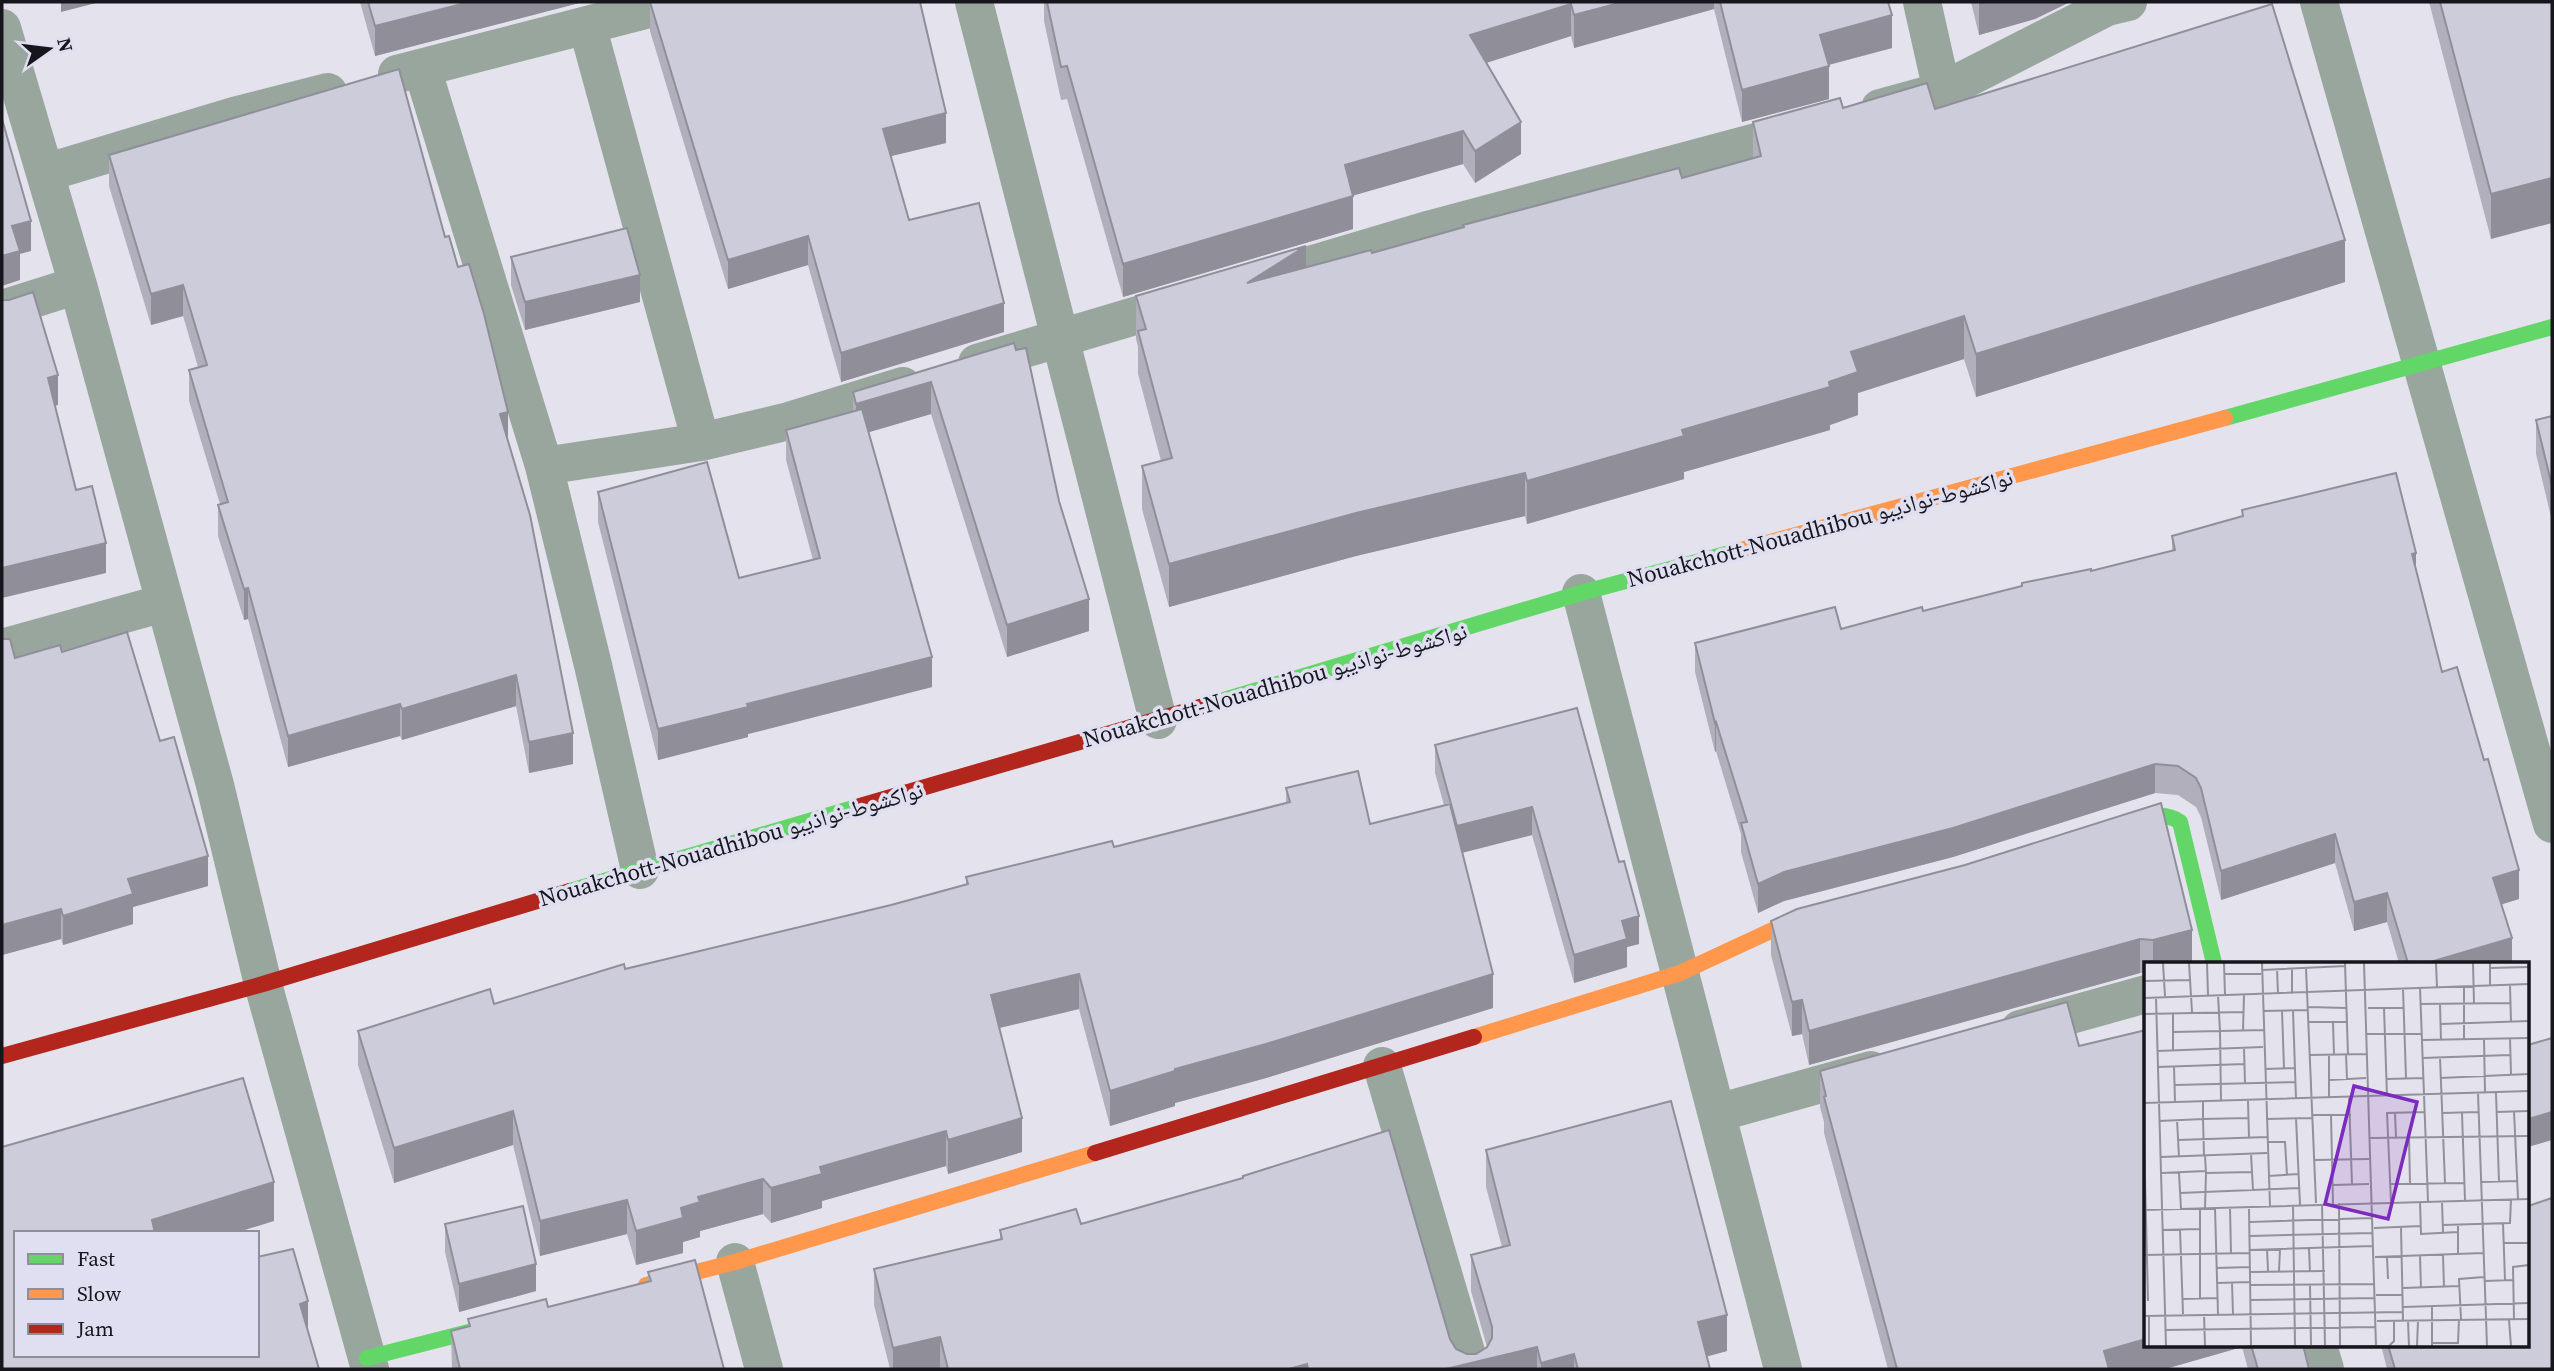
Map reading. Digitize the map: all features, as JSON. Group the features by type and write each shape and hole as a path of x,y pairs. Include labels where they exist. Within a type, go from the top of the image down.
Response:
{"main road":[{"name":"Nouakchott-Nouadhibou نواكشوط-نواذيبو","path":"2,1056 263,985 640,870 1158,720 1581,593 2422,365 2552,327"},
{"path":"2098,834 2161,814 2174,816 2180,822 2214,962"},
{"path":"630,1290 735,1262 1680,973 1790,922 1830,912"},
{"path":"368,1364 511,1321"}],"street":[{"path":"45,173 234,116 676,2"},
{"path":"974,2 1158,720"},
{"path":"1922,2 1942,91"},
{"path":"544,466 701,442 789,421 1431,229 1942,91 2107,7 2128,2"},
{"path":"2319,2 2422,365 2537,716 2552,824"},
{"path":"587,25 701,442"},
{"path":"2,28 78,285 215,785 263,985 368,1364"},
{"path":"422,68 544,466 640,870"},
{"path":"2,309 78,285"},
{"path":"1581,593 1783,1369"},
{"path":"2,648 164,603"},
{"path":"1981,1040 2144,995"},
{"path":"1717,1112 1902,1062"},
{"path":"1382,1066 1471,1369"},
{"path":"735,1262 764,1369"},
{"path":"2318,1346 2325,1369"}],"building":[{"path":"368,2 470,2 375,26"},
{"path":"650,2 920,2 946,113 883,129 909,220 979,203 1004,303 841,353 808,236 728,260"},
{"path":"1047,2 1623,2 1574,15 1571,4 1470,35 1521,122 1475,151 1463,131 1345,165 1353,196 1123,264 1067,66 1061,67"},
{"path":"1720,2 1888,2 1892,15 1820,35 1829,66 1742,90"},
{"path":"2440,2 2552,2 2552,178 2491,194"},
{"path":"2272,4 2345,240 1976,354 1964,316 1851,352 1858,372 1829,382 1830,387 1682,430 1684,436 1527,481 1525,473 1356,513 1169,564 1142,466 1172,458 1138,331 1146,329 1136,296 1306,246 1247,283 1371,250 1372,253 1464,227 1463,225 1679,168 1682,178 1761,156 1753,122 1840,98 1843,108 1927,83 1935,109"},
{"path":"399,69 445,237 449,236 458,267 469,264 484,314 508,412 500,414 530,515 573,733 529,742 516,675 402,709 400,704 288,736 248,588 244,589 218,505 228,502 189,370 207,365 183,285 151,294 109,155"},
{"path":"2,119 31,221 12,226 20,251 2,256"},
{"path":"627,228 640,275 525,302 511,257"},
{"path":"33,292 58,375 48,378 76,490 92,486 106,543 2,568 2,300"},
{"path":"1014,343 1016,350 1026,348 1059,501 1089,599 1007,625 931,382 856,404 853,392"},
{"path":"862,409 932,657 658,729 598,492 707,462 739,578 820,558 786,430"},
{"path":"2552,416 2552,486 2536,420"},
{"path":"2396,473 2416,553 2412,554 2442,672 2457,667 2484,760 2488,759 2519,870 2493,878 2512,938 2430,962 2408,962 2387,893 2354,902 2335,834 2221,871 2201,788 2196,778 2178,766 2155,764 1953,828 1784,872 1758,884 1741,823 1747,822 1715,723 1695,643 1835,607 1841,629 1922,607 1923,611 2022,586 2022,583 2091,571 2175,550 2172,536 2243,516 2242,510"},
{"path":"127,632 160,741 174,737 208,856 128,879 133,894 63,916 61,909 2,925 2,639 10,639 15,658 60,645 62,652"},
{"path":"1577,708 1619,862 1624,861 1639,916 1622,921 1627,939 1574,955 1532,807 1457,826 1435,745"},
{"path":"1358,771 1370,824 1450,804 1493,974 1110,1091 1079,974 991,995 1022,1118 948,1140 946,1131 820,1167 822,1174 771,1188 763,1179 698,1197 700,1202 681,1208 683,1218 636,1231 627,1200 540,1221 513,1111 394,1148 358,1031 490,989 494,1004 624,964 625,969 891,905 968,884 966,877 1112,841 1114,847 1290,802 1286,788"},
{"path":"2161,803 2192,930 2153,940 2140,939 1809,1031 1802,1000 1792,1002 1771,921 1797,909 1965,865"},
{"path":"2067,1002 2079,1046 2144,1030 2144,1340 2104,1351 2109,1369 1897,1369 1824,1097 1826,1096 1820,1071"},
{"path":"2552,1038 2552,1112 2530,1118 2530,1044"},
{"path":"243,1078 274,1182 152,1220 155,1231 14,1231 14,1357 259,1357 259,1257 293,1249 308,1301 300,1304 319,1369 2,1369 2,1147"},
{"path":"1671,1101 1727,1315 1698,1322 1710,1369 1578,1369 1574,1354 1541,1363 1537,1347 1446,1369 1308,1369 1307,1364 1289,1369 948,1369 940,1337 893,1348 874,1269 1002,1239 1000,1230 1076,1209 1081,1224 1243,1178 1389,1130 1450,1339 1456,1349 1467,1354 1476,1354 1487,1347 1492,1338 1492,1327 1471,1255 1510,1245 1486,1150"},
{"path":"2552,1198 2552,1369 2395,1369 2388,1346 2530,1346 2530,1205"},
{"path":"523,1206 536,1264 459,1284 445,1224"},
{"path":"695,1260 724,1369 460,1369 451,1331 470,1326 468,1319 546,1299 548,1307 651,1281 648,1272"},
{"path":"2251,1346 2303,1346 2309,1369 2258,1369"}],"traffic: fast":[{"path":"2225,418 2552,327"},
{"path":"1217,702 1581,593 1737,551"},
{"path":"570,891 860,806"},
{"path":"2116,829 2156,816 2180,822 2214,962"},
{"path":"367,1358 500,1324"}],"traffic: slow":[{"path":"1737,551 2225,418"},
{"path":"1474,1037 1680,973 1790,922 1819,914"},
{"path":"646,1285 735,1262 1095,1153"}],"traffic: jam":[{"path":"860,806 1217,702"},
{"path":"2,1056 263,984 570,891"},
{"path":"1095,1153 1474,1037"}]}
